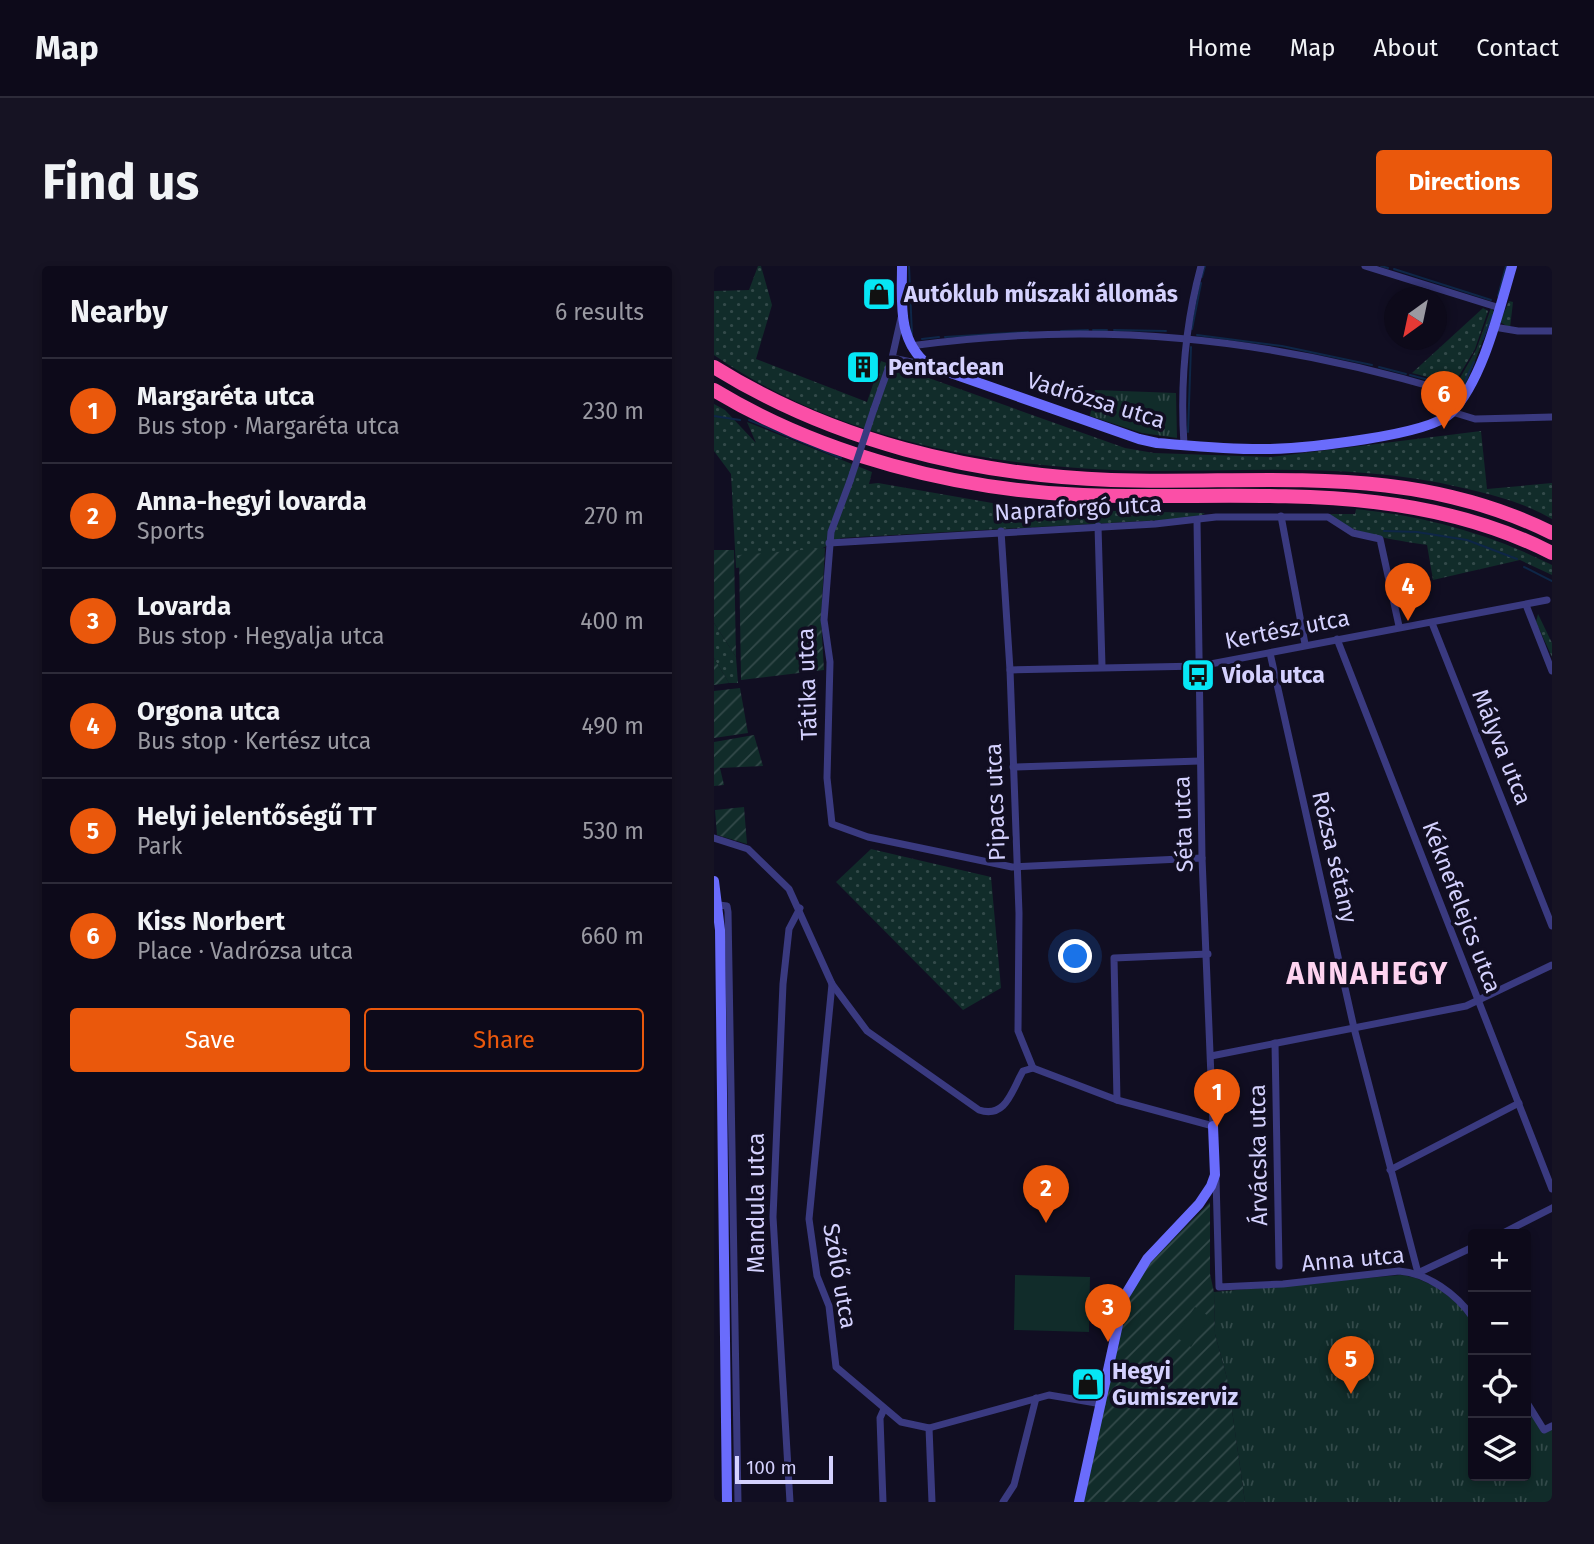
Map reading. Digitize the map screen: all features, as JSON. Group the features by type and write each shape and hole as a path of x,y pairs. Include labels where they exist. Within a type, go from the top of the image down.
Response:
{"highway":[{"path":"714,367 823,422 887,444 956,463 1060,477 1342,480 1391,484 1485,505 1552,533"},
{"path":"716,391 818,440 893,464 979,484 1082,495 1341,497 1394,503 1444,512 1488,525 1552,553"}],"street":[{"path":"902,266 903,310 910,346 1073,334 1186,337 1323,358 1447,391 1461,400"},
{"path":"1184,445 1182,389 1186,337 1201,266"},
{"path":"1365,266 1500,308"},
{"name":"Vadrózsa utca","path":"910,346 928,365 1139,439 1184,445 1300,447 1421,428 1440,422 1452,412 1461,400 1494,327 1512,266"},
{"name":"Tátika utca","path":"903,310 892,358 829,543 824,620 830,662 827,778 832,824 868,837 995,864 1017,865"},
{"path":"1494,327 1518,331 1552,331"},
{"path":"892,358 928,365"},
{"path":"888,369 903,360"},
{"path":"1452,412 1475,419 1552,416"},
{"path":"1281,516 1305,644"},
{"name":"Napraforgó utca","path":"829,543 1197,520 1328,517 1353,533 1380,539 1399,626"},
{"name":"Séta utca","path":"1197,520 1202,858 1213,1126"},
{"path":"1098,526 1102,666"},
{"name":"Pipacs utca","path":"1001,531 1010,670 1017,865 1018,1031 1033,1061 1033,1068"},
{"name":"Kertész utca","path":"1200,666 1399,626 1547,600"},
{"path":"1526,605 1552,671"},
{"name":"Mályva utca","path":"1432,622 1552,926"},
{"name":"Kéknefelejcs utca","path":"1337,639 1552,1189"},
{"name":"Rózsa sétány","path":"1270,653 1353,1028 1418,1273"},
{"path":"1010,670 1200,666"},
{"path":"1013,767 1200,761"},
{"path":"714,838 736,843 760,858 789,889 800,908 832,984 876,1041 979,1110 992,1112 1003,1107 1023,1071 1033,1068 1117,1100 1213,1126 1215,1175 1199,1204 1147,1259 1130,1284 1115,1326 1102,1404 1079,1502"},
{"path":"1017,865 1202,858"},
{"path":"714,881 719,905 727,1502"},
{"name":"Mandula utca","path":"719,905 727,906 728,912 738,1502"},
{"name":"Mandula utca","path":"790,1502 773,1217 783,984 789,929 800,908"},
{"path":"1117,1100 1114,958 1208,954"},
{"path":"1211,1056 1478,1001 1552,965"},
{"name":"Szőlő utca","path":"832,984 809,1226 817,1276 829,1306 836,1367 884,1409 907,1425 929,1427"},
{"name":"Árvácska utca","path":"1275,1043 1279,1266"},
{"path":"1390,1170 1519,1103"},
{"name":"Anna utca","path":"1215,1175 1219,1287 1283,1284 1399,1271 1418,1273 1441,1287 1468,1313"},
{"path":"1511,1229 1552,1208"},
{"path":"1418,1273 1468,1249"},
{"path":"932,1502 929,1427 1049,1395 1102,1404"},
{"path":"1003,1502 1014,1485 1036,1398"},
{"path":"883,1502 880,1418 884,1409"},
{"path":"1531,1409 1544,1430 1552,1426"}],"green space":[{"path":"758,266 761,266 772,305 756,359 867,402 881,361 1125,448 1154,453 1271,457 1481,431 1487,489 1552,483 1552,519 1520,504 1487,494 1424,480 1386,475 1308,470 1153,471 1038,465 981,457 868,430 814,410 763,385 714,355 714,291 749,290"},
{"path":"1509,301 1513,302 1510,328 1500,322"},
{"path":"1483,308 1488,311 1475,349 1454,384 1412,373 1437,350 1447,350 1447,341"},
{"path":"1491,308 1494,312 1464,389 1453,390 1476,350"},
{"path":"1095,390 1176,393 1177,438 1142,433 1090,416"},
{"path":"714,404 725,410 756,443 747,422 872,472 869,484 878,483 1027,509 1205,513 1198,518 841,538 801,560 736,568 731,474 714,451"},
{"path":"1356,509 1455,527 1525,552 1552,565 1552,575 1520,560 1433,580 1427,545 1363,532 1328,514 1355,514"},
{"path":"825,548 821,620 824,670 741,680 739,555"},
{"path":"714,550 734,550 736,657 714,623"},
{"path":"1538,614 1552,643 1552,657 1536,622"},
{"path":"714,623 736,657 738,683 729,683 714,658"},
{"path":"714,658 729,683 714,685"},
{"path":"740,688 748,733 714,738 714,691"},
{"path":"754,735 763,766 720,768 724,785 714,786 714,742"},
{"path":"744,807 747,844 717,835 715,810"},
{"path":"871,849 991,877 1001,988 963,1010 836,882"},
{"path":"1210,1202 1210,1274 1214,1292 1215,1334 1228,1382 1245,1502 1083,1502 1130,1289 1149,1263"},
{"path":"1015,1275 1090,1277 1089,1332 1014,1330"},
{"path":"1400,1275 1421,1280 1441,1291 1468,1316 1468,1481 1531,1481 1531,1413 1542,1431 1552,1426 1552,1502 1245,1502 1228,1382 1215,1334 1214,1292"},
{"path":"1195,1307 1210,1317 1191,1347 1176,1337"}],"waterway":[{"path":"909,266 912,335"},
{"path":"1202,277 1205,266"},
{"path":"1381,266 1388,268"},
{"path":"1498,296 1506,266"},
{"path":"1394,269 1491,300"},
{"path":"1192,329 1201,283"},
{"path":"1483,339 1492,315"},
{"path":"1061,331 1088,330"},
{"path":"1093,330 1107,330"},
{"path":"1114,330 1166,331"},
{"path":"945,337 1028,332"},
{"path":"1197,335 1282,346 1372,365"},
{"path":"922,339 939,337"},
{"path":"1188,432 1191,347"},
{"path":"1463,385 1474,362"},
{"path":"1379,367 1406,374"},
{"path":"1410,375 1452,386"},
{"path":"1438,415 1451,404"},
{"path":"714,416 740,420"},
{"path":"749,420 841,458"},
{"path":"1384,531 1417,532 1467,540 1517,559"},
{"path":"1524,567 1552,581"}],"place":[{"name":"Autóklub műszaki állomás","path":"879,294"},
{"name":"Pentaclean","path":"863,367"},
{"name":"Kiss Norbert","path":"1444,429"},
{"name":"Orgona utca","path":"1408,621"},
{"name":"Viola utca","path":"1198,675"},
{"name":"Margaréta utca","path":"1217,1127"},
{"name":"Anna-hegyi lovarda","path":"1046,1223"},
{"name":"Lovarda","path":"1108,1342"},
{"name":"Hegyi Gumiszerviz","path":"1088,1384"},
{"name":"Helyi jelentőségű TT","path":"1351,1394"}],"district":[{"name":"ANNAHEGY","path":"1368,974"}]}
